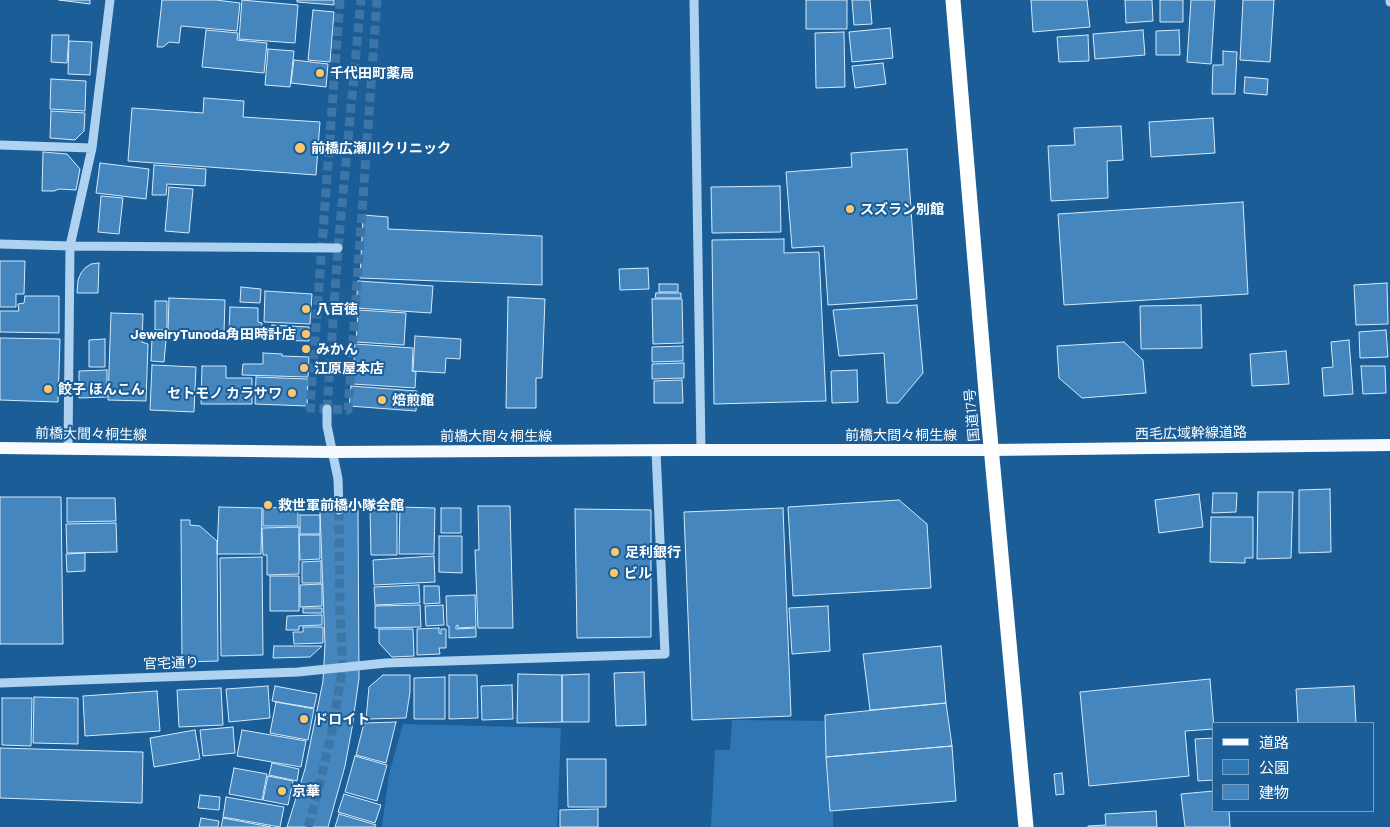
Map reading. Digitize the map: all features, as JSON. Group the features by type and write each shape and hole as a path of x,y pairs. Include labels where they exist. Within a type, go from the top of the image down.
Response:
{"highway":[{"name":"国道17号","path":"953,0 1026,827"}],"main road":[{"name":"西毛広域幹線道路","path":"992,450 1390,445"},
{"name":"前橋大間々桐生線","path":"0,448 332,452 992,450"}],"street":[{"path":"68,450 70,246 92,148 110,0"},
{"path":"694,0 701,450"},
{"path":"0,144 92,148"},
{"path":"0,244 338,248"},
{"path":"328,409 327,426 338,479 339,510"},
{"name":"官宅通り","path":"0,683 298,672 396,662 665,654 656,450"}],"green space":[{"path":"732,720 833,721 833,827 711,827 715,750 730,750"},
{"path":"403,724 561,728 557,827 382,827 389,774"}],"building":[{"path":"59,0 90,0 90,4"},
{"path":"162,0 216,0 240,3 237,31 181,26 179,43 169,42 163,47 157,47"},
{"path":"242,0 298,5 295,43 239,39"},
{"path":"297,0 334,0 334,5 297,2"},
{"path":"806,0 847,0 847,29 806,29"},
{"path":"852,0 870,0 872,24 854,25"},
{"path":"1031,0 1087,0 1090,27 1033,32"},
{"path":"1125,0 1152,0 1153,21 1126,23"},
{"path":"1160,0 1183,0 1183,22 1160,22"},
{"path":"1191,0 1215,0 1211,64 1187,62"},
{"path":"1243,0 1274,0 1270,62 1240,60"},
{"path":"313,10 334,12 330,62 308,60"},
{"path":"890,28 893,58 852,62 849,32"},
{"path":"206,30 238,33 237,40 267,43 264,73 202,67"},
{"path":"1143,30 1145,55 1095,59 1093,34"},
{"path":"1179,30 1180,55 1156,55 1156,31"},
{"path":"844,32 845,87 816,88 815,33"},
{"path":"52,35 69,35 67,63 51,62"},
{"path":"1088,35 1089,61 1059,62 1057,37"},
{"path":"69,41 92,42 90,75 68,74"},
{"path":"268,49 294,51 290,87 265,85"},
{"path":"1223,51 1237,52 1235,94 1212,94 1213,65 1223,65"},
{"path":"294,60 328,64 326,87 291,83"},
{"path":"883,63 886,84 855,88 852,66"},
{"path":"1245,77 1268,79 1267,95 1244,93"},
{"path":"51,79 86,81 85,111 50,109"},
{"path":"204,98 244,101 243,117 320,122 316,175 128,161 132,108 203,113"},
{"path":"51,111 85,113 84,131 75,140 50,138"},
{"path":"1213,118 1215,153 1151,157 1149,122"},
{"path":"1121,126 1123,160 1107,161 1108,198 1051,201 1048,146 1075,145 1074,128"},
{"name":"スズラン別館","path":"907,149 917,299 828,305 824,246 792,248 786,172 852,167 851,153"},
{"path":"43,152 67,154 80,169 76,190 42,191"},
{"path":"100,163 149,169 146,199 96,193"},
{"path":"154,165 206,169 205,186 167,184 166,195 152,195"},
{"path":"780,186 781,232 712,233 711,187"},
{"path":"169,187 193,189 189,233 165,231"},
{"path":"101,196 123,198 119,234 98,232"},
{"path":"1243,202 1248,294 1064,305 1058,214"},
{"path":"363,215 388,217 388,229 542,236 542,285 360,278"},
{"path":"784,239 784,253 819,252 826,401 714,404 712,240"},
{"path":"0,261 25,261 24,294 16,294 16,307 0,307"},
{"path":"99,263 98,293 77,293 78,280 81,273 91,264"},
{"path":"648,268 649,289 620,290 619,269"},
{"path":"358,281 433,286 431,313 356,308"},
{"path":"1387,283 1388,324 1356,325 1354,285"},
{"path":"659,284 678,284 678,292 659,292"},
{"path":"241,287 261,289 260,303 240,302"},
{"path":"265,291 312,294 310,324 264,322"},
{"path":"656,293 681,293 681,298 655,298"},
{"path":"25,296 59,296 59,333 0,332 0,311 19,311 18,304 24,303"},
{"path":"508,297 545,299 542,378 536,378 536,408 506,408"},
{"path":"169,298 225,300 224,333 168,332"},
{"path":"652,299 682,299 683,343 653,344"},
{"path":"155,301 167,301 167,330 155,330"},
{"path":"917,305 923,373 898,403 887,403 884,353 839,356 833,310"},
{"path":"1201,305 1202,348 1141,349 1140,306"},
{"path":"230,307 258,308 258,322 262,323 262,333 229,331"},
{"path":"358,310 406,313 404,345 356,342"},
{"path":"111,313 143,314 142,342 148,344 146,401 108,400"},
{"path":"272,325 309,327 309,341 271,340"},
{"path":"1386,330 1388,357 1360,358 1359,332"},
{"path":"415,336 461,339 460,359 446,358 445,373 413,371"},
{"path":"0,338 60,339 58,402 0,400"},
{"path":"105,339 105,367 89,367 89,340"},
{"path":"152,339 166,340 164,362 151,361"},
{"path":"1349,340 1353,394 1324,396 1322,368 1333,367 1331,342"},
{"path":"1124,342 1143,360 1146,393 1082,398 1059,378 1057,346"},
{"path":"355,344 413,348 412,371 416,372 415,388 353,384"},
{"path":"683,346 683,361 652,362 652,347"},
{"path":"1286,351 1289,384 1252,386 1250,354"},
{"path":"263,353 309,357 308,377 242,375 243,364 263,364"},
{"path":"684,363 684,378 652,379 652,364"},
{"path":"152,365 196,367 194,412 150,410"},
{"path":"202,366 226,366 226,378 252,378 252,404 201,404"},
{"path":"1361,366 1385,366 1386,393 1363,394"},
{"path":"107,370 107,397 79,398 79,371"},
{"path":"857,370 858,402 832,403 831,371"},
{"path":"256,377 308,379 307,406 255,404"},
{"path":"682,380 683,403 654,403 654,381"},
{"path":"351,386 417,391 416,411 349,406"},
{"path":"1330,489 1331,552 1299,553 1299,490"},
{"path":"1258,492 1293,492 1291,558 1257,559"},
{"path":"1213,493 1237,493 1236,512 1212,513"},
{"path":"1199,494 1203,527 1159,533 1155,500"},
{"path":"0,497 61,497 63,644 0,644"},
{"path":"67,498 115,498 116,521 67,522"},
{"path":"899,500 927,524 931,588 793,596 788,507"},
{"path":"478,506 510,506 513,628 478,628 475,550 479,550"},
{"path":"219,507 262,508 261,554 217,554"},
{"path":"298,507 298,526 263,526 263,508"},
{"path":"370,507 397,507 397,555 371,555"},
{"path":"400,507 435,508 434,554 399,554"},
{"path":"441,508 461,508 461,533 441,533"},
{"path":"783,508 791,716 692,720 684,512"},
{"name":"ビル","path":"575,509 651,510 651,637 577,638"},
{"path":"358,510 359,678 345,766 328,827 287,827 305,769 323,681 325,644 320,511"},
{"path":"300,515 320,515 320,534 300,534"},
{"path":"1211,517 1253,517 1253,558 1245,558 1245,563 1210,562"},
{"path":"181,520 190,520 190,525 200,526 217,541 218,661 182,662"},
{"path":"116,523 117,552 67,553 66,524"},
{"path":"299,527 299,574 267,575 267,555 263,555 262,528"},
{"path":"299,535 320,535 320,559 300,560"},
{"path":"439,536 462,536 462,573 439,572"},
{"path":"85,553 85,571 67,572 66,554"},
{"path":"434,556 435,582 374,585 373,560"},
{"path":"262,557 263,655 221,656 220,558"},
{"path":"321,561 321,583 302,583 302,562"},
{"path":"270,576 299,576 299,611 270,611"},
{"path":"322,584 322,606 300,607 300,585"},
{"path":"419,585 420,603 375,605 374,587"},
{"path":"424,586 439,586 440,603 424,604"},
{"path":"475,595 476,627 458,628 458,625 456,629 476,628 476,637 449,638 446,596"},
{"path":"420,605 421,627 375,628 375,606"},
{"path":"443,605 444,625 426,626 425,606"},
{"path":"828,606 830,651 792,654 789,608"},
{"path":"303,608 322,608 322,613 303,613"},
{"path":"322,615 322,625 299,626 299,630 286,630 287,616"},
{"path":"303,627 323,627 323,643 294,644 293,632 303,632"},
{"path":"439,628 439,633 441,634 441,629 446,629 446,648 439,648 440,654 417,655 417,629"},
{"path":"379,629 413,629 414,656 392,657 379,643"},
{"path":"274,646 322,646 310,657 273,658"},
{"path":"941,646 946,703 870,710 863,654"},
{"path":"644,672 646,725 616,726 614,673"},
{"path":"518,674 562,675 562,722 517,723"},
{"path":"589,674 589,722 562,722 562,675"},
{"path":"383,675 410,675 410,692 406,718 366,719 369,687"},
{"path":"449,675 477,675 478,718 449,719"},
{"path":"445,677 445,719 414,719 414,678"},
{"path":"1210,679 1213,722 1212,729 1185,731 1189,776 1089,786 1080,692"},
{"path":"512,685 513,719 482,720 481,686"},
{"path":"268,686 270,718 229,722 226,689"},
{"path":"275,686 317,694 314,708 272,701"},
{"path":"1354,686 1356,722 1298,722 1296,689"},
{"path":"221,688 223,725 179,727 177,690"},
{"path":"157,691 160,731 85,736 83,696"},
{"path":"34,697 78,698 78,744 33,743"},
{"path":"2,698 32,698 31,746 2,745"},
{"path":"276,702 314,709 308,740 270,733"},
{"path":"946,703 952,746 826,757 825,715"},
{"path":"396,722 386,763 356,755 364,723"},
{"path":"233,727 235,753 203,756 200,730"},
{"path":"195,730 200,759 154,767 150,738"},
{"path":"242,730 306,741 301,767 237,756"},
{"path":"1212,738 1212,780 1198,781 1195,739"},
{"path":"952,746 956,801 830,811 826,757"},
{"path":"0,748 143,752 142,803 0,798"},
{"path":"355,756 387,765 377,801 345,792"},
{"path":"567,759 606,759 606,807 568,807"},
{"path":"272,763 299,769 297,781 269,775"},
{"path":"234,768 267,774 262,800 229,794"},
{"path":"1062,773 1064,794 1056,795 1054,774"},
{"path":"268,776 293,781 288,805 263,800"},
{"path":"1212,791 1212,812 1229,812 1230,827 1185,827 1181,794"},
{"path":"344,794 381,805 375,823 338,812"},
{"path":"200,795 220,797 219,810 198,808"},
{"path":"226,797 284,807 280,827 223,817"},
{"path":"598,809 598,827 560,827 560,810"},
{"path":"1156,811 1157,827 1088,827 1106,825 1105,814"},
{"path":"339,814 376,825 375,827 335,827"},
{"path":"201,818 219,821 218,827 199,827"},
{"path":"223,818 271,827 221,827"}],"tunnel":[{"path":"340,0 310,408 348,410 377,0"},
{"path":"327,409 338,248 361,0"},
{"path":"308,827 331,736 343,666 340,616 339,510"}],"place":[{"name":"千代田町薬局","path":"320,73"},
{"name":"前橋広瀬川クリニック","path":"300,148"},
{"name":"スズラン別館","path":"850,209"},
{"name":"八百徳","path":"306,309"},
{"name":"JewelryTunoda角田時計店","path":"306,334"},
{"name":"みかん","path":"306,349"},
{"name":"江原屋本店","path":"304,368"},
{"name":"餃子 ほんこん","path":"48,389"},
{"name":"セトモノ カラサワ","path":"292,393"},
{"name":"焙煎館","path":"382,400"},
{"name":"救世軍前橋小隊会館","path":"268,505"},
{"name":"足利銀行","path":"615,552"},
{"name":"ビル","path":"614,573"},
{"name":"ドロイト","path":"304,719"},
{"name":"京華","path":"282,791"}]}
